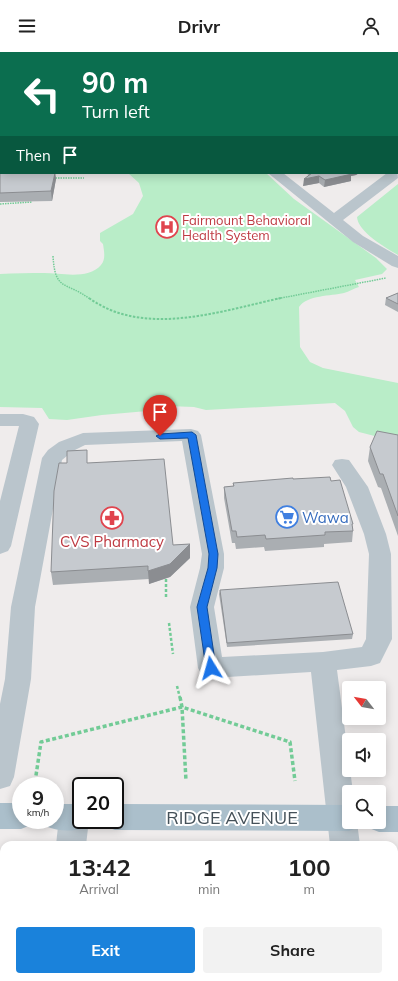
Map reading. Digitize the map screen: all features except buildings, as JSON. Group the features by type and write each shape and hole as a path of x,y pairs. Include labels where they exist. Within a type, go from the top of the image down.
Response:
{"main road":[{"path":"0,816 12,816"},
{"name":"RIDGE AVENUE","path":"124,817 342,827"},
{"path":"386,819 398,819"}],"street":[{"path":"276,174 358,239 398,263"},
{"path":"334,219 394,174"},
{"path":"0,420 23,420 27,421 29,424 0,546"},
{"path":"0,777 18,679 23,607 52,458 58,451 70,443 83,439 192,435 213,554 212,568 202,607 211,668 323,662 371,656 379,639 380,554 375,534 357,487 342,465"},
{"path":"323,662 342,804"},
{"path":"70,817 71,841"}],"path":[{"path":"48,178 84,178"},
{"path":"0,204 32,202"},
{"path":"53,256 53,276 56,280 83,294 101,306 121,313 146,318 181,319 196,317 345,285 389,278"},
{"path":"166,579 166,598"},
{"path":"169,623 173,654"},
{"path":"177,686 182,707 186,781"},
{"path":"36,777 41,742 182,707 290,742 295,781"}],"green space":[{"name":"Fairmount Behavioral Health System","path":"129,174 267,174 294,199 376,258 387,269 382,274 355,280 359,287 344,293 313,298 303,303 299,307 300,347 310,362 323,368 398,383 398,442 359,432 353,427 345,411 335,403 206,410 194,407 167,406 147,411 67,420 49,419 42,408 0,407 0,274 44,273 74,275 89,273 96,270 103,263 104,258 103,244 100,241 100,233 133,214 143,196 139,183"},
{"path":"398,184 398,255 367,234 359,223 357,217"}],"place":[{"name":"Fairmount Behavioral Health System","path":"167,227"},
{"name":"Wawa","path":"287,517"},
{"name":"CVS Pharmacy","path":"112,518"}],"route":[{"path":"160,436 192,435 213,554 212,568 202,607 211,668"}]}
